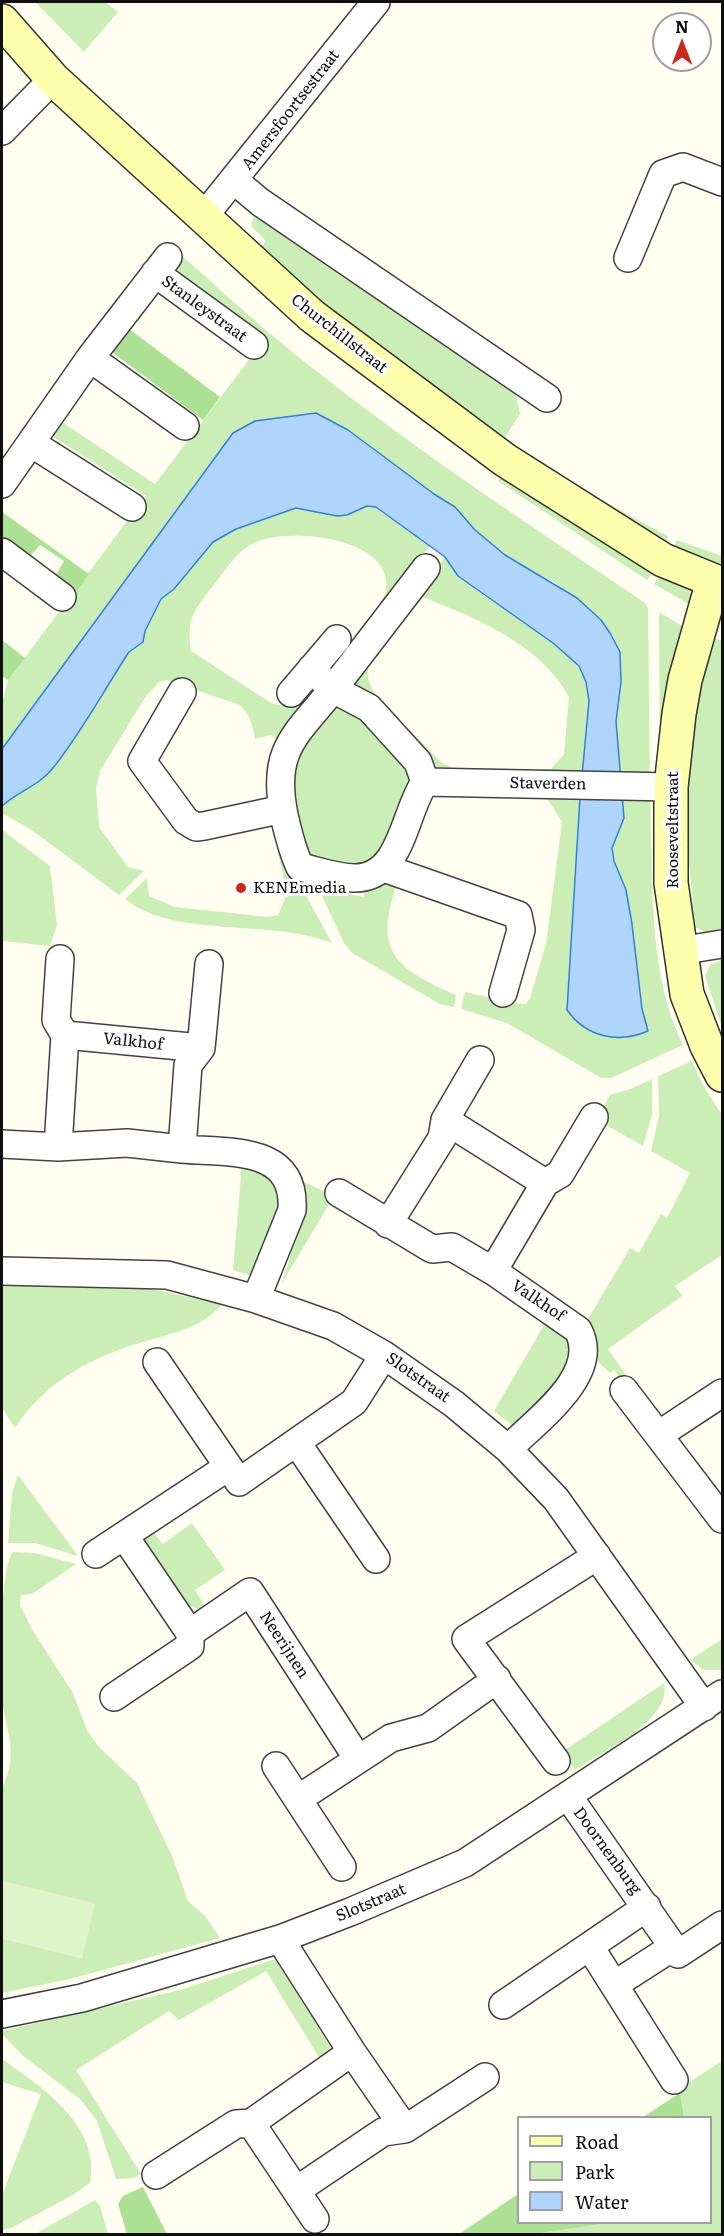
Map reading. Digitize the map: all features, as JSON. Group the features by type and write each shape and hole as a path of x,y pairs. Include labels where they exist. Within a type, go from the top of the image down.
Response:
{"street":[{"name":"Amersfoortsestraat","path":"204,216 235,181 376,2"},
{"name":"Churchillstraat","path":"2,21 53,79 312,316 506,460 663,560 718,583"},
{"path":"2,130 53,79"},
{"path":"628,258 663,174 683,167 723,182"},
{"path":"235,181 260,202 547,398"},
{"name":"Stanleystraat","path":"2,478 31,443 90,358 162,265 254,345"},
{"path":"90,358 185,426"},
{"path":"31,443 132,507"},
{"path":"2,552 62,597"},
{"path":"311,669 333,689 369,708 418,762 425,782 392,856 384,868 372,875 355,878 300,867 292,849 283,809 279,787 280,765 299,731 333,689 426,568"},
{"name":"Rooseveltstraat","path":"718,583 685,680 671,787 671,883 687,994 707,1047 723,1075"},
{"path":"291,693 337,639"},
{"path":"182,692 142,761 186,821 196,826 204,826 283,809"},
{"name":"Staverden","path":"425,782 671,787"},
{"path":"384,868 518,915 521,930 503,993"},
{"path":"679,951 723,944"},
{"path":"58,1147 65,1035 56,1020 60,959"},
{"path":"182,1149 188,1065 201,1048 209,964"},
{"name":"Valkhof","path":"65,1035 201,1048"},
{"path":"388,1224 442,1138 445,1120 480,1060"},
{"name":"Valkhof","path":"493,1271 545,1183 560,1174 594,1117"},
{"path":"445,1120 545,1183"},
{"path":"2,1144 58,1147 127,1143 264,1159 282,1169 289,1181 292,1210 256,1299"},
{"name":"Valkhof","path":"339,1194 432,1249 452,1247 493,1271 567,1320 578,1330 585,1342 585,1355 575,1382 508,1449"},
{"name":"Slotstraat","path":"2,1271 167,1275 256,1299 333,1326 384,1355 454,1404 508,1449 556,1499 597,1556 713,1701 465,1863 351,1912 280,1939 82,1998 2,2014"},
{"path":"158,1362 239,1482 354,1402 384,1355"},
{"path":"624,1390 723,1519"},
{"path":"660,1434 723,1393"},
{"path":"297,1443 376,1559"},
{"path":"96,1554 228,1467"},
{"path":"125,1537 190,1633"},
{"path":"556,1761 466,1639 597,1556"},
{"name":"Neerijnen","path":"114,1697 190,1646 190,1633 250,1592 358,1760"},
{"path":"298,1799 392,1738 428,1728 496,1679"},
{"path":"276,1766 342,1867"},
{"name":"Doornenburg","path":"568,1796 673,1947"},
{"name":"Doornenburg","path":"503,2005 647,1907"},
{"path":"614,1985 673,1947 678,1954 723,1925"},
{"path":"280,1939 352,2052 405,2129"},
{"path":"590,1947 674,2080"},
{"path":"156,2175 236,2124 251,2123 352,2052"},
{"path":"297,2190 384,2132 405,2129 485,2077"},
{"path":"251,2123 315,2219"}],"green space":[{"path":"35,2 105,2 118,12 84,52"},
{"path":"254,214 515,390 520,414 505,437 406,376 314,300 262,246 266,241 251,226"},
{"path":"180,254 277,339 350,397 475,487 644,602 648,608 650,799 655,937 664,992 683,1045 611,1078 601,1078 507,1023 461,1009 465,992 520,1004 526,1004 530,998 546,944 562,822 545,795 580,797 575,877 642,1009 626,890 614,861 612,847 624,818 616,721 621,682 620,652 601,620 554,582 528,570 505,555 475,530 455,507 289,417 255,421 233,433 2,749 2,703 8,680 146,496 46,432 56,418 155,484 251,357 263,336 193,282 176,281 171,276"},
{"path":"125,326 220,397 203,420 108,349"},
{"path":"502,475 656,569 647,580 498,481"},
{"path":"573,485 668,536 665,548"},
{"path":"367,506 376,507 430,546 331,678 323,672 369,619 386,589 384,571 373,557 355,547 310,536 266,539 250,545 239,553 196,609 190,631 191,651 273,704 287,705 297,702 315,686 318,696 283,743 271,735 255,739 250,720 240,705 167,680 159,682 146,696 100,771 96,788 99,827 128,867 144,871 119,895 33,831 2,813 2,806 14,795 36,785 129,652 143,642 145,631 161,599 174,589 213,542 236,529 296,508 337,516 347,515"},
{"path":"2,512 89,574 73,596 53,580 64,561 40,545 26,561 2,542"},
{"path":"677,540 722,556 722,571 672,551"},
{"path":"445,557 456,573 472,587 549,639 579,668 586,683 589,705 582,774 536,777 535,770 551,769 564,754 569,697 556,678 524,647 505,635 464,614 423,597 369,664 370,683 389,708 384,712 342,685"},
{"path":"662,572 684,584 691,594 692,606 654,584"},
{"path":"659,612 689,630 660,763"},
{"path":"709,638 722,640 722,931 705,932 695,927 689,861 689,777 686,776 688,730"},
{"path":"2,640 25,658 8,680 2,676"},
{"path":"339,705 348,706 405,756 414,782 385,851 362,871 307,858 286,786 294,753 330,708"},
{"path":"406,726 442,763 456,769 449,775 440,772 405,735 403,729"},
{"path":"2,830 50,866 57,925 50,946 2,941"},
{"path":"277,848 284,849 296,878 285,884"},
{"path":"147,878 149,896 175,907 268,917 278,915 285,898 302,888 332,943 280,931 195,924 145,911 125,899"},
{"path":"382,879 398,881 388,925 389,941 394,954 417,976 456,995 454,1007 440,1004 352,953 344,943 316,883 345,888 348,894 364,897 365,885"},
{"path":"722,960 722,1027 705,976 710,965"},
{"path":"692,1061 704,1087 722,1115 722,1255 675,1286 682,1296 608,1349 630,1381 625,1385 614,1370 610,1373 598,1362 597,1337 587,1321 630,1248 639,1253 661,1214 667,1218 690,1173 651,1151 659,1116 658,1076"},
{"path":"652,1079 652,1115 643,1146 597,1120 610,1095"},
{"path":"242,1164 273,1179 281,1199 255,1277 233,1270"},
{"path":"302,1181 334,1196 281,1285 305,1212 305,1189"},
{"path":"2,1283 137,1286 222,1304 214,1313 193,1326 115,1351 66,1376 38,1399 15,1428 2,1408"},
{"path":"548,1318 562,1328 572,1350 563,1376 514,1427 494,1411"},
{"path":"18,1475 78,1556 35,1543 8,1543 12,1493"},
{"path":"192,1523 225,1570 195,1590 205,1607 198,1609 185,1605 142,1540 151,1529 163,1544"},
{"path":"13,1552 35,1553 76,1564 32,1594 21,1595 20,1605 33,1631 73,1693 87,1730 98,1746 137,1783 173,1858 188,1901 206,1917 220,1938 70,1979 2,1993 2,1788 11,1751 3,1706 1,1641 3,1596 9,1561"},
{"path":"722,1639 722,1670 704,1670 690,1660"},
{"path":"664,1683 664,1697 658,1710 647,1722 633,1734 575,1770 562,1752"},
{"path":"2,1881 95,1903 82,1959 2,1939"},
{"path":"275,1959 333,2051 320,2059 266,1971 179,2020 169,2011 76,2070 141,2174 134,2178 116,2179 97,2121 81,2100 22,2055 2,2034 2,2031 180,1990"},
{"path":"2,2059 51,2096 66,2111 78,2126 87,2144 91,2162 90,2183 73,2195 11,2228 2,2230 2,2195 41,2094 2,2082"},
{"path":"722,2061 722,2234 534,2234 594,2224 712,2224 712,2116 684,2116 680,2093 683,2086"},
{"path":"680,2093 684,2116 645,2116"},
{"path":"143,2187 167,2234 127,2234 118,2204 123,2196"},
{"path":"517,2195 517,2224 599,2224 534,2234 459,2234"},
{"path":"95,2200 100,2206 108,2234 35,2234"}],"water":[{"path":"316,413 348,430 455,507 475,530 505,555 577,598 601,620 610,633 620,652 621,682 616,721 624,818 612,848 614,861 626,890 642,1009 648,1031 625,1037 603,1036 583,1026 567,1010 580,797 589,701 586,682 579,666 553,643 458,576 445,557 376,507 367,506 347,515 337,516 296,508 236,529 213,542 174,589 161,599 145,631 143,642 129,652 83,726 53,768 2,806 2,749 233,433 255,421"}],"place":[{"name":"KENEmedia","path":"241,888"}]}
